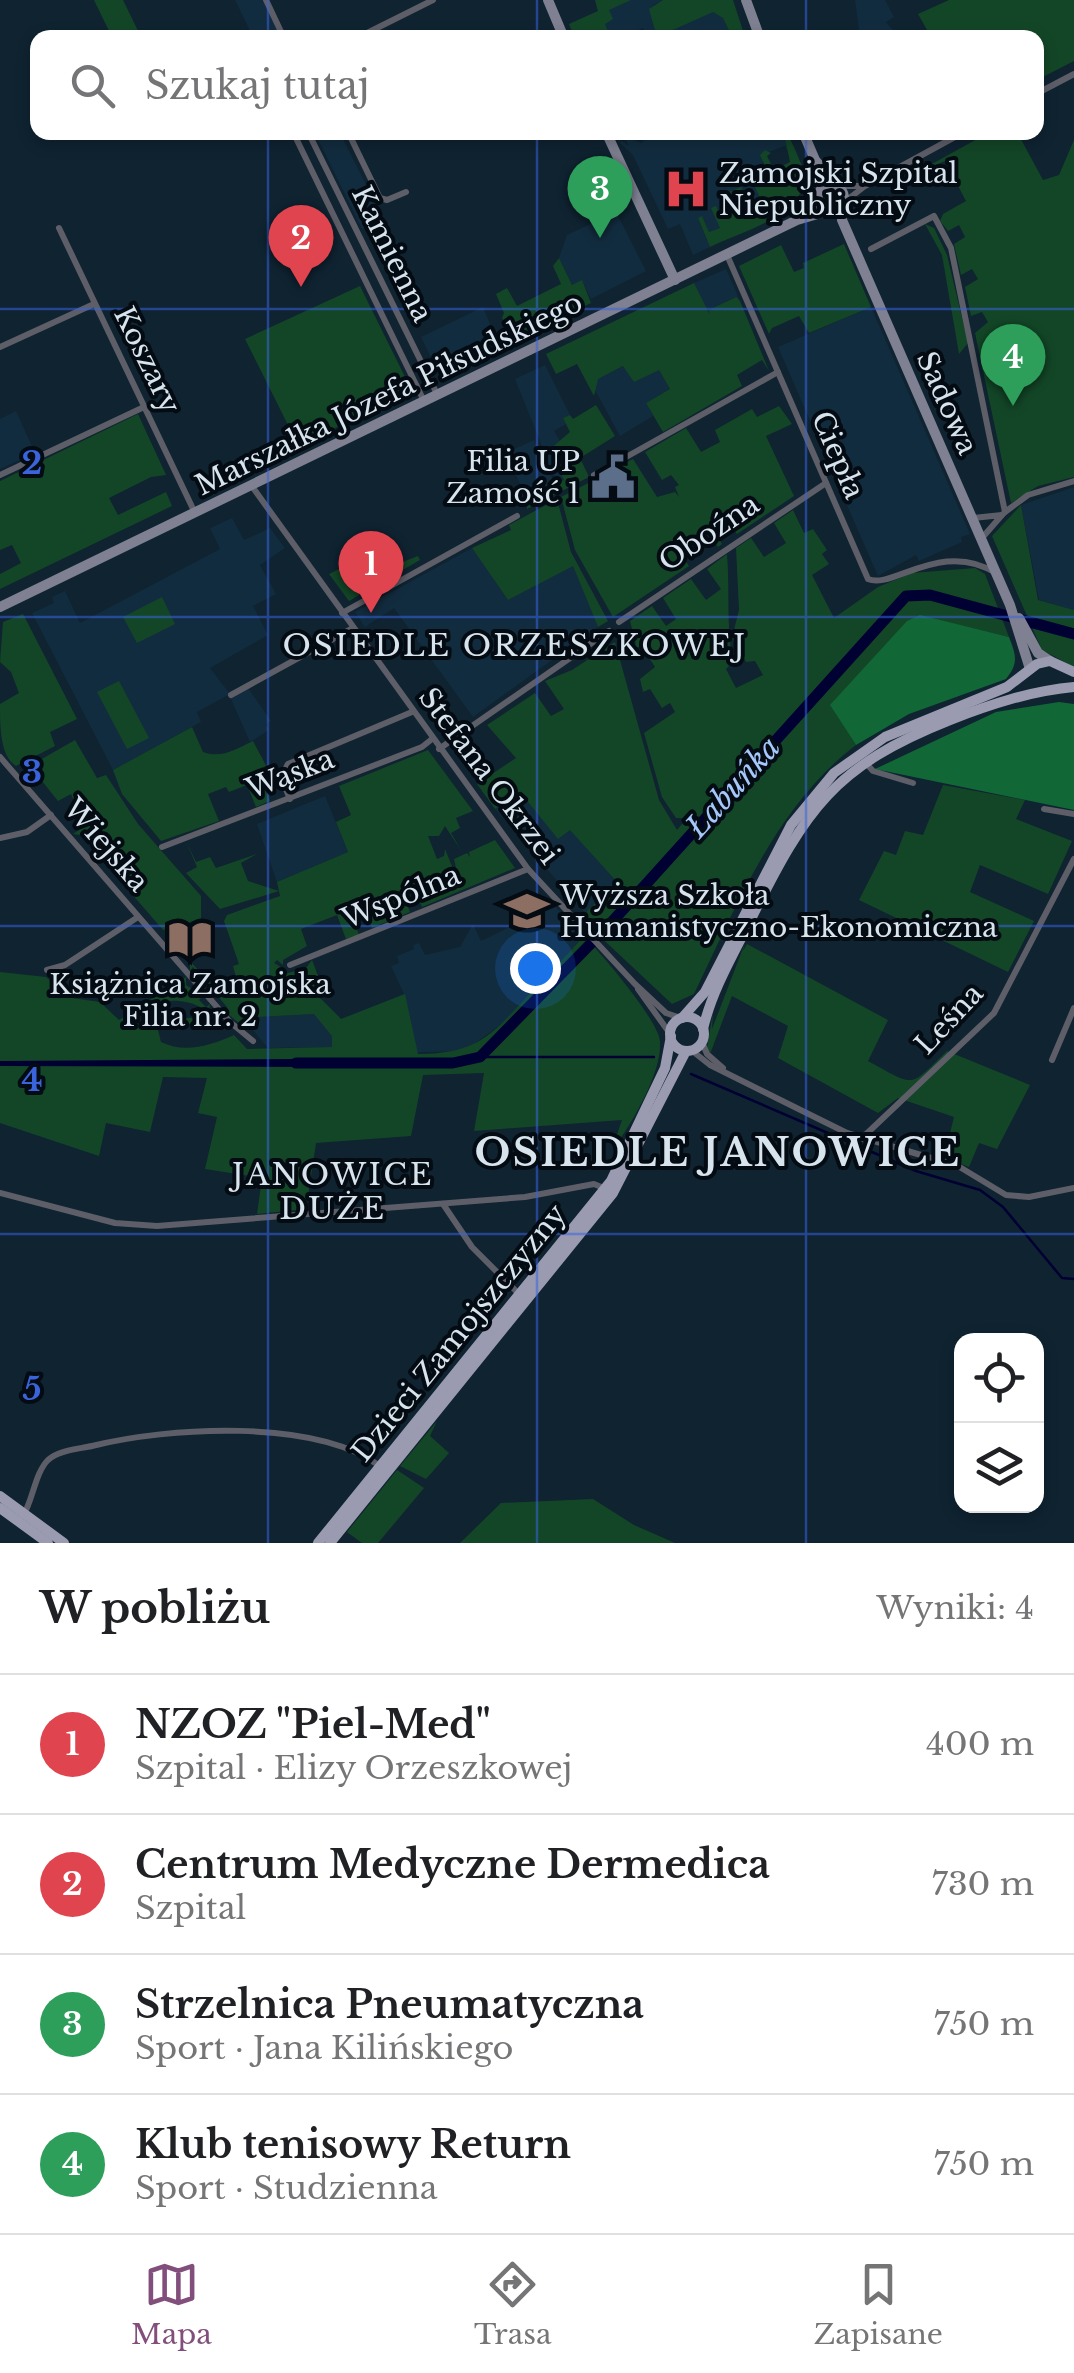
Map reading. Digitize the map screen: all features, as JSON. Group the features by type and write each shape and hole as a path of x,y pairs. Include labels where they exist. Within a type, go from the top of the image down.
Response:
{"main road":[{"path":"1050,693 1063,676 1052,662"},
{"path":"1074,672 1052,662 1030,670 1007,687 886,737 824,782 790,825 705,992 670,1036 688,1051 702,1042 712,1000 793,839 823,798 864,761 907,737 1000,700 1074,687"},
{"path":"1030,670 1034,687 1050,693"},
{"path":"682,1018 694,1018 703,1029"},
{"name":"Dzieci Zamojszczyzny","path":"318,1543 609,1191 665,1068 670,1036"},
{"name":"Dzieci Zamojszczyzny","path":"330,1543 609,1191 688,1051"},
{"path":"0,1496 48,1543"},
{"path":"0,1508 64,1543"}],"street":[{"path":"266,0 280,30"},
{"path":"373,30 433,0"},
{"path":"548,0 561,30"},
{"path":"746,0 757,30"},
{"path":"1044,90 1074,74"},
{"name":"Kamienna","path":"298,140 424,401"},
{"name":"Kamienna","path":"312,140 437,395"},
{"path":"352,140 380,198 386,200 406,192"},
{"path":"610,140 675,280"},
{"path":"806,140 815,160 844,195 842,204"},
{"path":"815,160 820,206 829,211 865,186 949,140"},
{"path":"818,194 824,186 865,186"},
{"name":"Marszałka Józefa Piłsudskiego","path":"798,220 818,194"},
{"name":"Sadowa","path":"842,204 842,220 1023,633 1038,653 1052,662"},
{"name":"Marszałka Józefa Piłsudskiego","path":"0,607 798,220 829,211"},
{"name":"Sadowa","path":"829,211 842,220"},
{"path":"871,249 934,216 950,248 1004,513"},
{"name":"Koszary","path":"59,228 195,512"},
{"name":"Ciepła","path":"727,254 870,581 918,566 969,561 988,553"},
{"path":"365,279 376,273"},
{"path":"0,348 94,303"},
{"path":"397,345 408,340"},
{"path":"594,474 778,372"},
{"path":"0,475 144,406"},
{"path":"982,538 1004,513 1036,492 1074,481"},
{"name":"Oboźna","path":"618,622 826,483"},
{"name":"Stefana Okrzei","path":"252,485 528,869 635,984 666,1013 682,1018"},
{"path":"973,518 1004,513"},
{"path":"342,613 517,516"},
{"path":"969,561 997,574"},
{"path":"232,695 353,628"},
{"path":"439,749 608,632"},
{"name":"Sadowa","path":"1023,633 1030,670"},
{"path":"290,799 281,777 288,764 412,712"},
{"name":"Wąska","path":"162,846 422,747 432,739"},
{"name":"Wiejska","path":"0,757 230,1022 253,1041"},
{"path":"864,761 872,771 913,783"},
{"path":"1044,809 1074,814"},
{"path":"0,838 27,832 51,815"},
{"name":"Leśna","path":"862,1140 994,1013 1074,859"},
{"name":"Wspólna","path":"290,965 528,869"},
{"name":"Wiejska","path":"46,970 62,967 138,917"},
{"name":"Stefana Okrzei","path":"635,984 670,1036"},
{"path":"1052,1060 1074,1008"},
{"path":"702,1042 709,1056 731,1075"},
{"path":"688,1051 862,1140 958,1166 1015,1197 1074,1188"},
{"path":"0,1193 116,1224 156,1226 552,1194 594,1184 609,1191"},
{"path":"442,1204 472,1247 520,1294"},
{"path":"22,1518 49,1460 126,1438 265,1434 336,1444 380,1466"}],"shaded area":[{"path":"235,0 269,0 284,30 250,30"},
{"path":"595,0 663,0 652,6 713,12 723,18 729,30 571,30 569,24 598,11"},
{"path":"855,0 885,0 894,17 886,22 893,30 859,30"},
{"path":"318,140 344,140 383,219 362,229"},
{"name":"Zamojski Szpital Niepubliczny","path":"619,140 629,146 626,140 787,140 799,174 708,242 710,247 693,255 680,224 668,229 633,155","holes":["785,146 799,174 707,241 698,218 702,217 709,232 720,228 720,216 730,211 724,195 733,195 744,208 761,200 763,154"]},
{"path":"616,212 646,271 591,299 582,281 572,285 559,258 567,235"},
{"path":"726,269 740,301 735,297 710,310 710,316 694,283"},
{"path":"483,307 497,341 437,370 421,337"},
{"path":"871,307 970,534 961,537 962,542 919,561 916,555 878,576 778,347"},
{"path":"545,365 570,415 563,418 566,424 554,431 561,443 549,450 564,480 557,483 515,379"},
{"path":"624,366 659,370 670,389 646,403 653,416 620,436 594,388 597,379"},
{"path":"16,411 35,453 0,469 0,419"},
{"path":"534,440 555,484 526,497 506,453"},
{"path":"1074,487 1074,610 1039,600 1021,505"},
{"path":"232,518 244,540 270,528 285,548 260,565 276,594 253,606 268,635 210,668 230,694 197,712 201,722 113,770 32,613 54,603 52,597 65,591 80,623 220,549 210,528"},
{"path":"472,548 508,600 573,565 598,627 473,717 394,608 365,627 355,612"},
{"path":"248,688 271,721 266,724 269,730 250,742 231,699"},
{"path":"325,796 348,852 277,882 257,824"},
{"path":"513,796 524,797 559,838 570,829 617,882 585,913 495,809"},
{"path":"554,905 584,936 510,1018 464,1051 333,1055 332,1047 268,1048 248,1024 258,1017 314,1014 314,992 341,1019 404,994 391,966 399,963 397,956 414,949 413,945 419,943 425,955 460,947 473,924 481,941"},
{"path":"310,1060 310,1067 0,1066 0,1061"}],"green space":[{"path":"94,0 123,0 138,30 109,30"},
{"path":"595,0 631,0 609,10 613,19 605,24 608,30 571,30 569,24 598,11"},
{"path":"663,0 733,0 743,30 729,30 723,18 713,12 673,30 655,30 649,9"},
{"path":"949,0 1074,0 1074,61 1044,76 1044,30 927,30 918,14"},
{"path":"785,140 791,141 804,177 801,192 791,205 761,225 710,247 698,218 702,216 709,232 720,228 711,208 716,206 720,215 730,211 724,194 741,187 743,191 734,195 736,202 741,201 745,207 761,200 749,174 765,166 760,155 765,150 771,153 767,156 774,170 790,162"},
{"path":"975,140 1021,140 1043,180 1059,175 1074,140 1074,477 1038,486 1011,503 975,333 988,322 982,312 971,316 965,287 978,279 972,269 961,275 954,244 965,237 959,225 948,231 940,221 943,214 966,201 945,161 910,176"},
{"path":"925,224 934,228 947,255 968,343 959,354 942,255"},
{"path":"844,244 871,307 809,333 799,316 772,328 769,334 739,266 781,245 794,272 804,268 803,263"},
{"path":"559,258 572,285 582,280 591,303 514,339 502,318 504,313 496,294 507,288 517,306 561,284 553,266"},
{"path":"694,283 710,315 709,310 736,297 740,301 769,371 762,360 737,375 742,386 663,432 646,403 670,389 659,370 634,382 623,366 598,379 594,396 577,364 556,374 546,354"},
{"path":"360,286 411,389 253,470 298,445 245,339"},
{"path":"596,405 615,436 580,458 589,477 527,509 526,497 564,480 549,450 570,432 563,418 570,415 573,419"},
{"path":"779,406 792,424 766,436 794,496 737,534 727,521 714,530 722,544 718,547 706,531 678,550 689,566 613,617 575,550 561,497 600,477 611,490 625,482 617,467 633,459 657,497 675,492 679,497 675,487 679,485 671,475 662,480 645,452 686,428 701,452 720,442 715,430 752,409 757,417"},
{"path":"138,414 166,475 151,477 109,498 118,515 166,492 172,506 0,589 0,574 21,563 12,545 0,550 0,481"},
{"path":"557,499 571,552 608,621 598,627 573,566 508,600 472,548 511,530 509,525"},
{"path":"1021,505 1038,600 1074,610 1074,667 1042,650 992,536"},
{"path":"793,510 804,533 813,529 827,550 822,554 829,564 812,575 834,618 878,587 912,573 975,568 985,574 1009,637 920,616 831,706 856,745 803,797 781,827 743,892 694,994 672,1004 592,929 586,912 617,882 570,830 558,839 524,797 513,796 495,809 477,784 516,758 487,725 535,693 551,716 564,709 545,681 572,670 615,642 659,800 677,830 687,818 676,818 662,797 644,733 675,712 670,703 662,708 650,689 643,692 640,679 655,667 642,647 630,647 636,644 630,621 652,606 666,626 676,619 663,598 691,579 706,600 721,589 707,569 727,554 733,662 726,669 736,688 763,675 755,661 746,662 732,638 739,610 736,548 751,538 764,557 786,543 774,523"},
{"path":"386,553 392,566 418,556 420,560 349,601 329,574 341,568 341,574 368,557 371,560"},
{"path":"162,597 175,624 137,643 123,617"},
{"path":"23,614 77,719 50,732 55,746 16,766 4,748 0,704 19,693 11,672 0,662 3,622"},
{"path":"920,615 1009,637 1015,654 1013,668 1006,679 909,714 856,745 830,705 907,621"},
{"path":"119,681 149,738 127,749 97,692"},
{"path":"1059,702 1074,704 1074,810 875,769 996,712"},
{"path":"192,727 203,752 210,754 228,752 253,741 269,771 259,775 270,801 256,807 247,785 229,792 226,787 208,794 219,821 161,841 122,794 113,770"},
{"path":"75,740 97,778 106,775 138,824 201,896 201,919 163,930 81,835 73,834 85,826 71,794 58,801 30,766 26,768"},
{"path":"428,750 473,811 456,818 460,828 451,833 462,852 445,826 439,836 428,836 437,859 444,856 445,849 460,886 454,859 467,853 470,857 469,852 495,840 515,868 422,907 413,886 402,892 410,912 372,928 363,907 352,914 359,935 346,939 337,915 301,929 307,946 283,960 283,965 277,960 274,963 284,969 281,975 306,968 312,960 320,981 314,992 341,1019 405,994 418,1054 440,1053 458,1050 486,1037 584,936 640,1003 660,1041 652,1080 619,1141 615,1140 622,1120 474,1131 484,1073 423,1075 411,1136 316,1143 306,1209 257,1214 262,1178 205,1169 217,1117 198,1113 207,1078 163,1077 150,1132 106,1123 99,1156 0,1123 0,972 46,977 72,998 100,1002 119,1020 186,977 186,985 203,996 199,1000 206,1007 210,1004 209,1011 216,1019 221,1017 221,1023 184,1024 184,1018 202,1018 202,1008 172,1001 139,1010 137,1028 158,1030 161,1042 189,1048 234,1035 247,1049 332,1047 332,1036 314,1014 258,1017 243,1027 226,1012 227,1007 193,967 190,971 190,961 218,991 222,988 219,983 236,977 233,966 239,964 224,921 227,915 280,896 277,882 348,852 336,822 351,815 339,786"},
{"path":"943,785 1025,800 1016,819 1072,841 1048,894 980,865 970,892 1034,921 1008,972 859,900 884,851 896,855 905,831 923,835"},
{"path":"186,841 196,862 210,857 216,868 257,854 241,863 248,881 279,891 220,909 186,873 197,867"},
{"path":"745,943 743,951 747,944 888,1020 868,1061 895,1076 918,1078 947,1051 1030,1085 997,1149 979,1143 969,1167 944,1157 954,1117 898,1098 878,1113 778,1058 788,1026 732,996 710,1054 707,1048 713,1012 712,1029"},
{"path":"437,1421 430,1436 449,1453 426,1479 400,1466"},
{"path":"397,1470 424,1488 378,1543 362,1543 347,1532"},
{"path":"593,1499 634,1525 675,1543 460,1543 501,1503"}],"waterway":[{"name":"Łabuńka","path":"296,1063 453,1063 480,1057 611,923 906,596 930,595 1074,634"},
{"path":"480,1057 654,1057"},
{"path":"691,1074 916,1171 980,1190 1003,1207 1062,1278 1074,1279"}],"place":[{"name":"Zamojski Szpital Niepubliczny","path":"686,189"},
{"name":"Strzelnica Pneumatyczna","path":"600,238"},
{"name":"Centrum Medyczne Dermedica","path":"301,287"},
{"name":"Klub tenisowy Return","path":"1013,406"},
{"name":"Filia UP Zamość 1","path":"613,477"},
{"name":"NZOZ \"Piel-Med\"","path":"371,613"},
{"name":"Wyższa Szkoła Humanistyczno-Ekonomiczna","path":"527,911"},
{"name":"Książnica Zamojska Filia nr. 2","path":"190,939"}],"district":[{"name":"OSIEDLE ORZESZKOWEJ","path":"515,645"},
{"name":"OSIEDLE JANOWICE","path":"718,1152"},
{"name":"JANOWICE DUŻE","path":"333,1191"}]}
